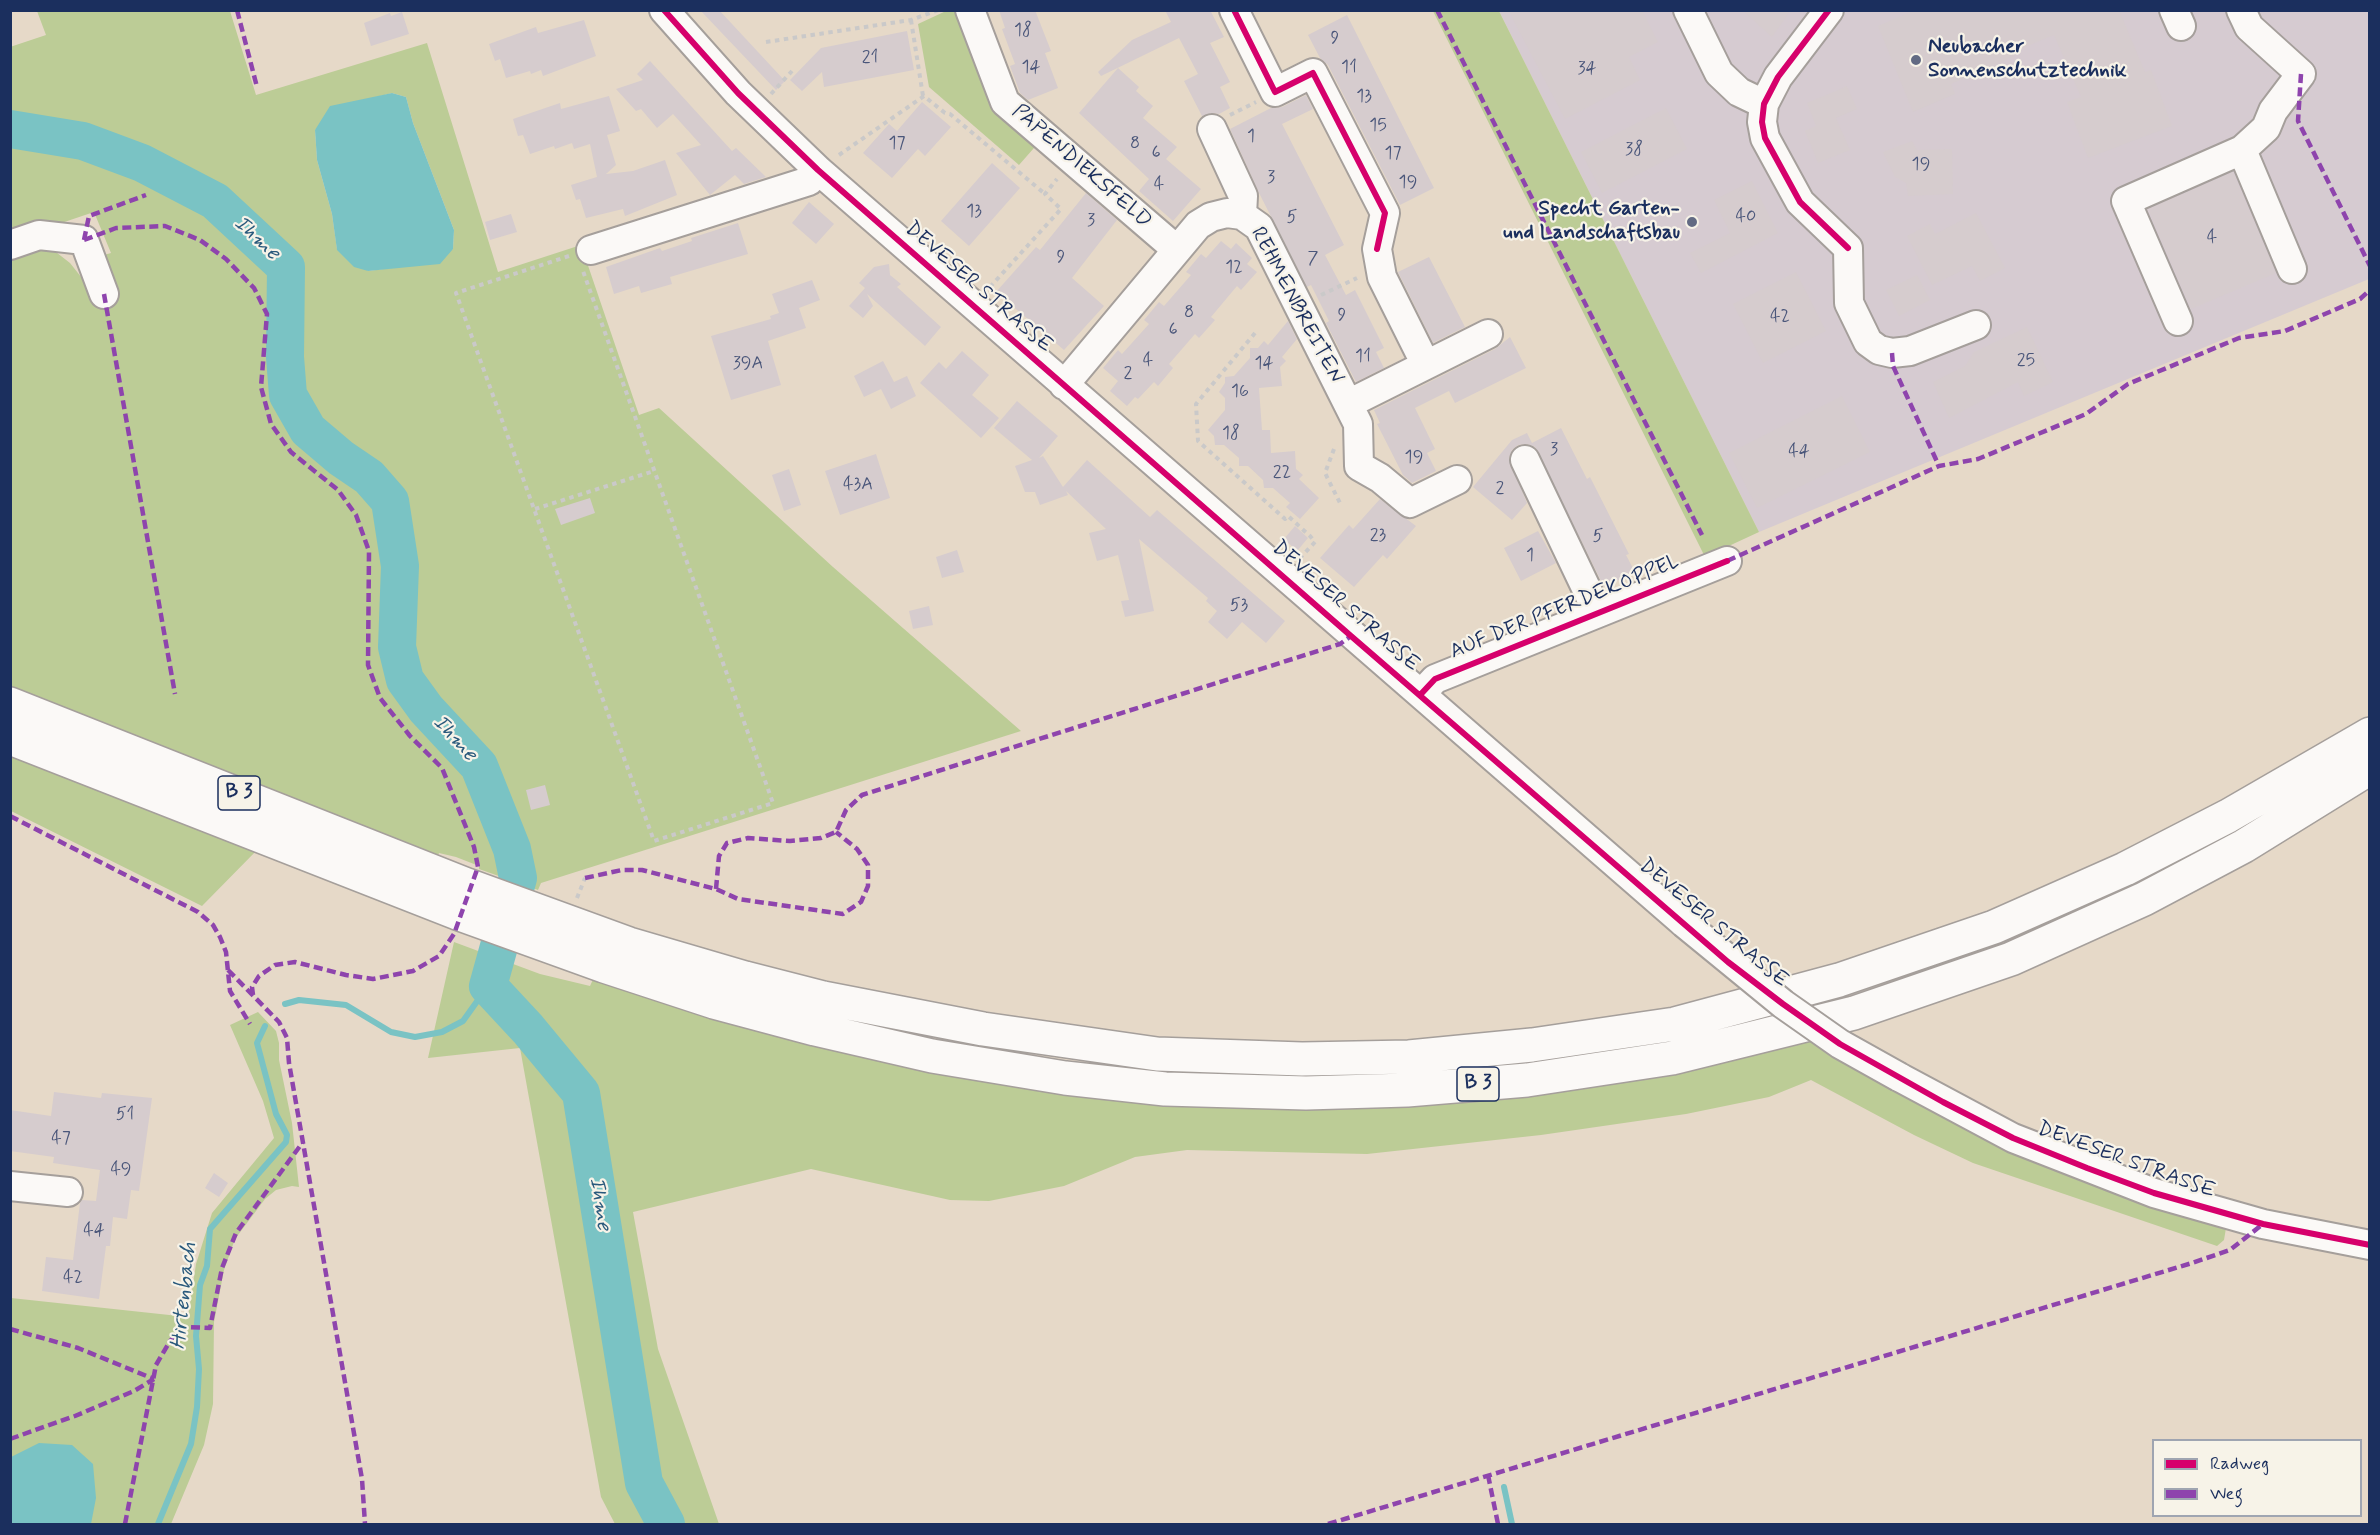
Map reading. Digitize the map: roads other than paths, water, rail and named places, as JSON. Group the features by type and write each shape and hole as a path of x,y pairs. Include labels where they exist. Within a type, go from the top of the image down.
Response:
{"highway":[{"name":"B 3","path":"10,704 462,899"},
{"name":"B 3","path":"10,738 462,899 555,921 677,959 823,998 983,1029 1157,1054 1302,1059 1409,1057 1532,1045 1675,1024 1839,980 1994,927 2125,869 2228,816 2370,734"},
{"name":"B 3","path":"555,921 714,1002 815,1029 933,1056 1065,1078 1165,1089 1306,1093 1407,1090 1527,1080 1672,1058 1831,1019 2011,959 2154,894 2244,846 2370,768"}],"street":[{"name":"DEVESER STRASSE","path":"664,10 694,46 818,170 1684,923 1783,1004 1840,1044 2013,1138 2154,1193 2263,1224 2370,1245"},
{"name":"PAPENDIEKSFELD","path":"970,10 1005,102 1176,249"},
{"path":"1234,10 1275,92 1313,73 1385,213 1377,249 1382,277 1426,365"},
{"path":"1688,10 1719,73 1739,92 1764,104"},
{"path":"1829,10 1778,77 1764,104 1762,122 1765,138 1800,202 1848,249 1849,303 1868,342 1879,350 1892,353 1910,351 1976,325"},
{"path":"2178,321 2126,201 2242,150 2266,128 2273,111 2301,74 2249,27 2241,10"},
{"path":"1212,129 1243,196 1242,215"},
{"path":"2242,150 2292,269"},
{"path":"583,256 809,181 818,170"},
{"name":"REHMENBREITEN","path":"1064,385 1197,225 1211,217 1227,213 1242,215 1259,227 1358,424 1359,466 1380,478 1410,503 1457,480"},
{"path":"10,245 39,235 84,240 104,294"},
{"name":"REHMENBREITEN","path":"1348,404 1488,334"},
{"name":"AUF DER PFERDEKOPPEL","path":"1525,460 1598,613"},
{"name":"AUF DER PFERDEKOPPEL","path":"1421,694 1435,678 1727,561"},
{"path":"10,1186 68,1192"}],"water":[{"path":"392,93 406,97 413,123 454,230 453,249 440,264 368,271 354,267 337,250 332,214 317,160 315,130 330,106"},
{"path":"39,1443 72,1445 93,1464 96,1498 91,1524 11,1524 11,1457"}],"waterway":[{"name":"Ihme","path":"10,129 83,141 142,163 215,201 286,267 285,357 288,395 308,430 341,458 369,477 390,501 400,566 397,647 405,680 426,709 479,766 512,849 518,878 488,986 528,1029 581,1093 644,1483 666,1524"},
{"name":"Hirtenbach","path":"285,1004 299,1000 346,1005 391,1032 415,1037 442,1032 463,1021 488,986"},
{"name":"Hirtenbach","path":"158,1524 191,1444 197,1407 199,1369 196,1336 200,1285 207,1266 210,1229 286,1142 287,1135 276,1114 257,1043 265,1026"},
{"path":"1504,1487 1512,1524"}],"place":[{"name":"Neubacher Sonnenschutztechnik","path":"1916,60"},
{"name":"Specht Garten- und Landschaftsbau","path":"1692,222"}]}
